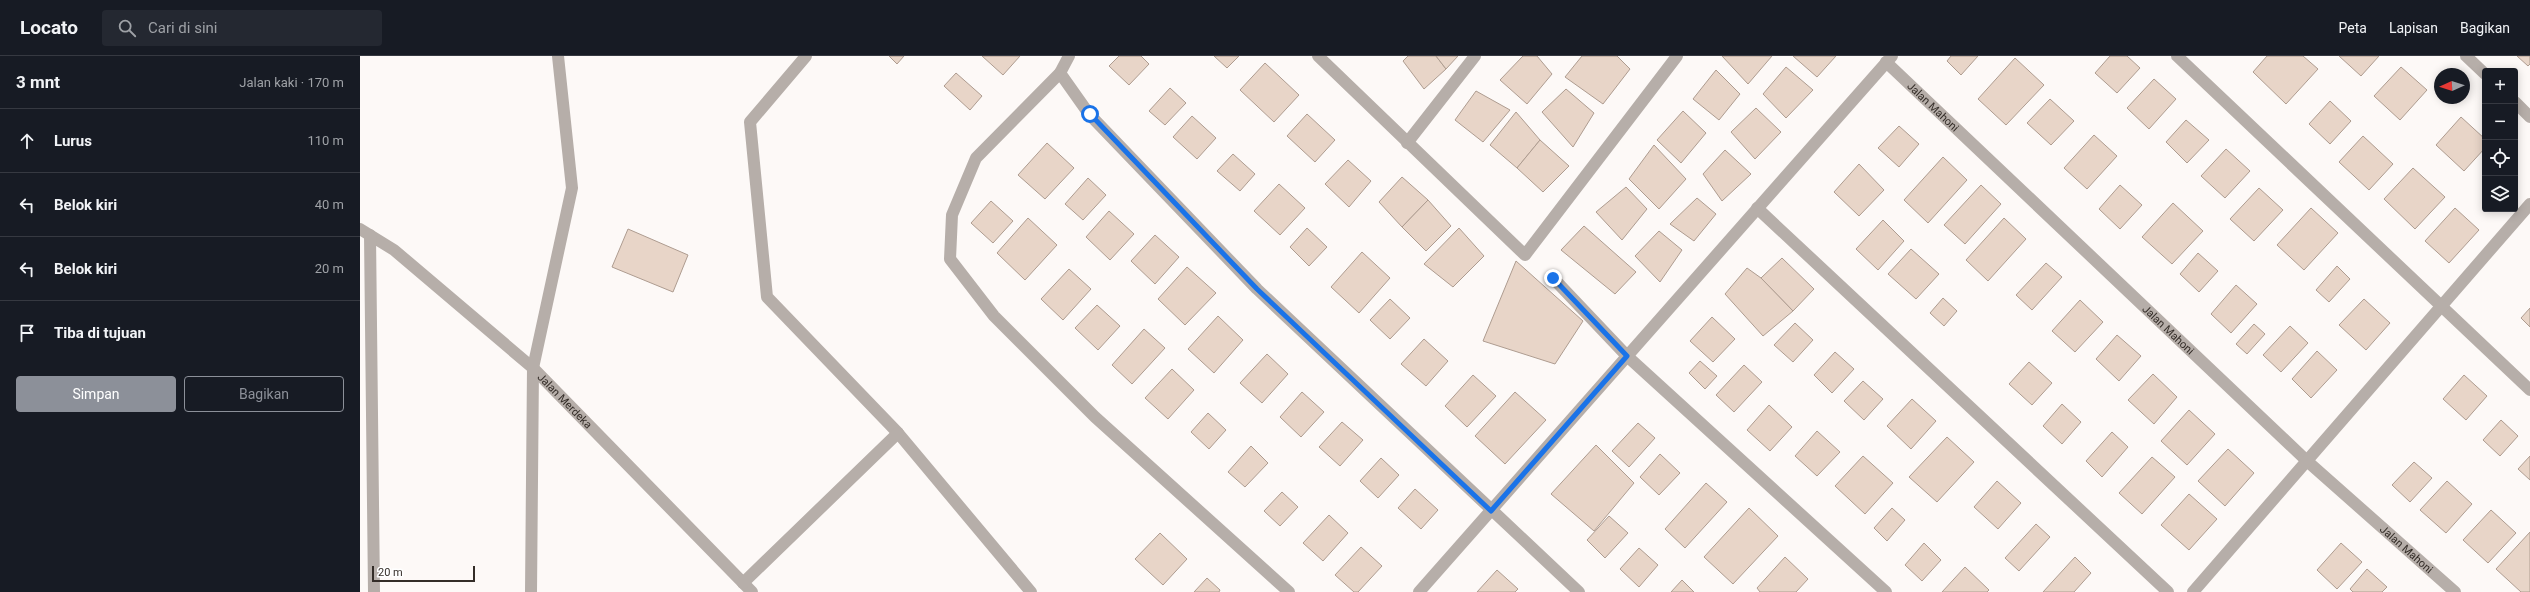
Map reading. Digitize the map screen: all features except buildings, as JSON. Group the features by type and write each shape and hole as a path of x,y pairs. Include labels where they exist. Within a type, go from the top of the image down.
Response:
{"street":[{"path":"530,592 533,368 572,188 558,56"},
{"path":"806,56 750,122 767,297 898,432 1031,592"},
{"path":"1069,56 1060,73 976,158 952,215 950,259 994,316 1089,411 1289,592"},
{"path":"1318,56 1525,255 1678,56"},
{"path":"1407,143 1475,56"},
{"path":"2177,56 2440,307 2530,390"},
{"path":"2466,56 2482,71"},
{"path":"1419,592 1889,59"},
{"name":"Jalan Mahoni","path":"1889,59 2307,461 2455,592"},
{"path":"1060,73 1090,114 1257,289 1491,511 1579,592"},
{"path":"2517,104 2530,117"},
{"path":"2193,592 2530,204"},
{"path":"1757,208 2168,592"},
{"path":"365,232 374,592"},
{"name":"Jalan Merdeka","path":"365,232 394,250 533,368 752,592"},
{"path":"1553,278 1627,356 1886,592"},
{"path":"743,583 898,432"}],"route":[{"path":"1090,114 1257,289 1491,511 1627,356 1553,278"}]}
